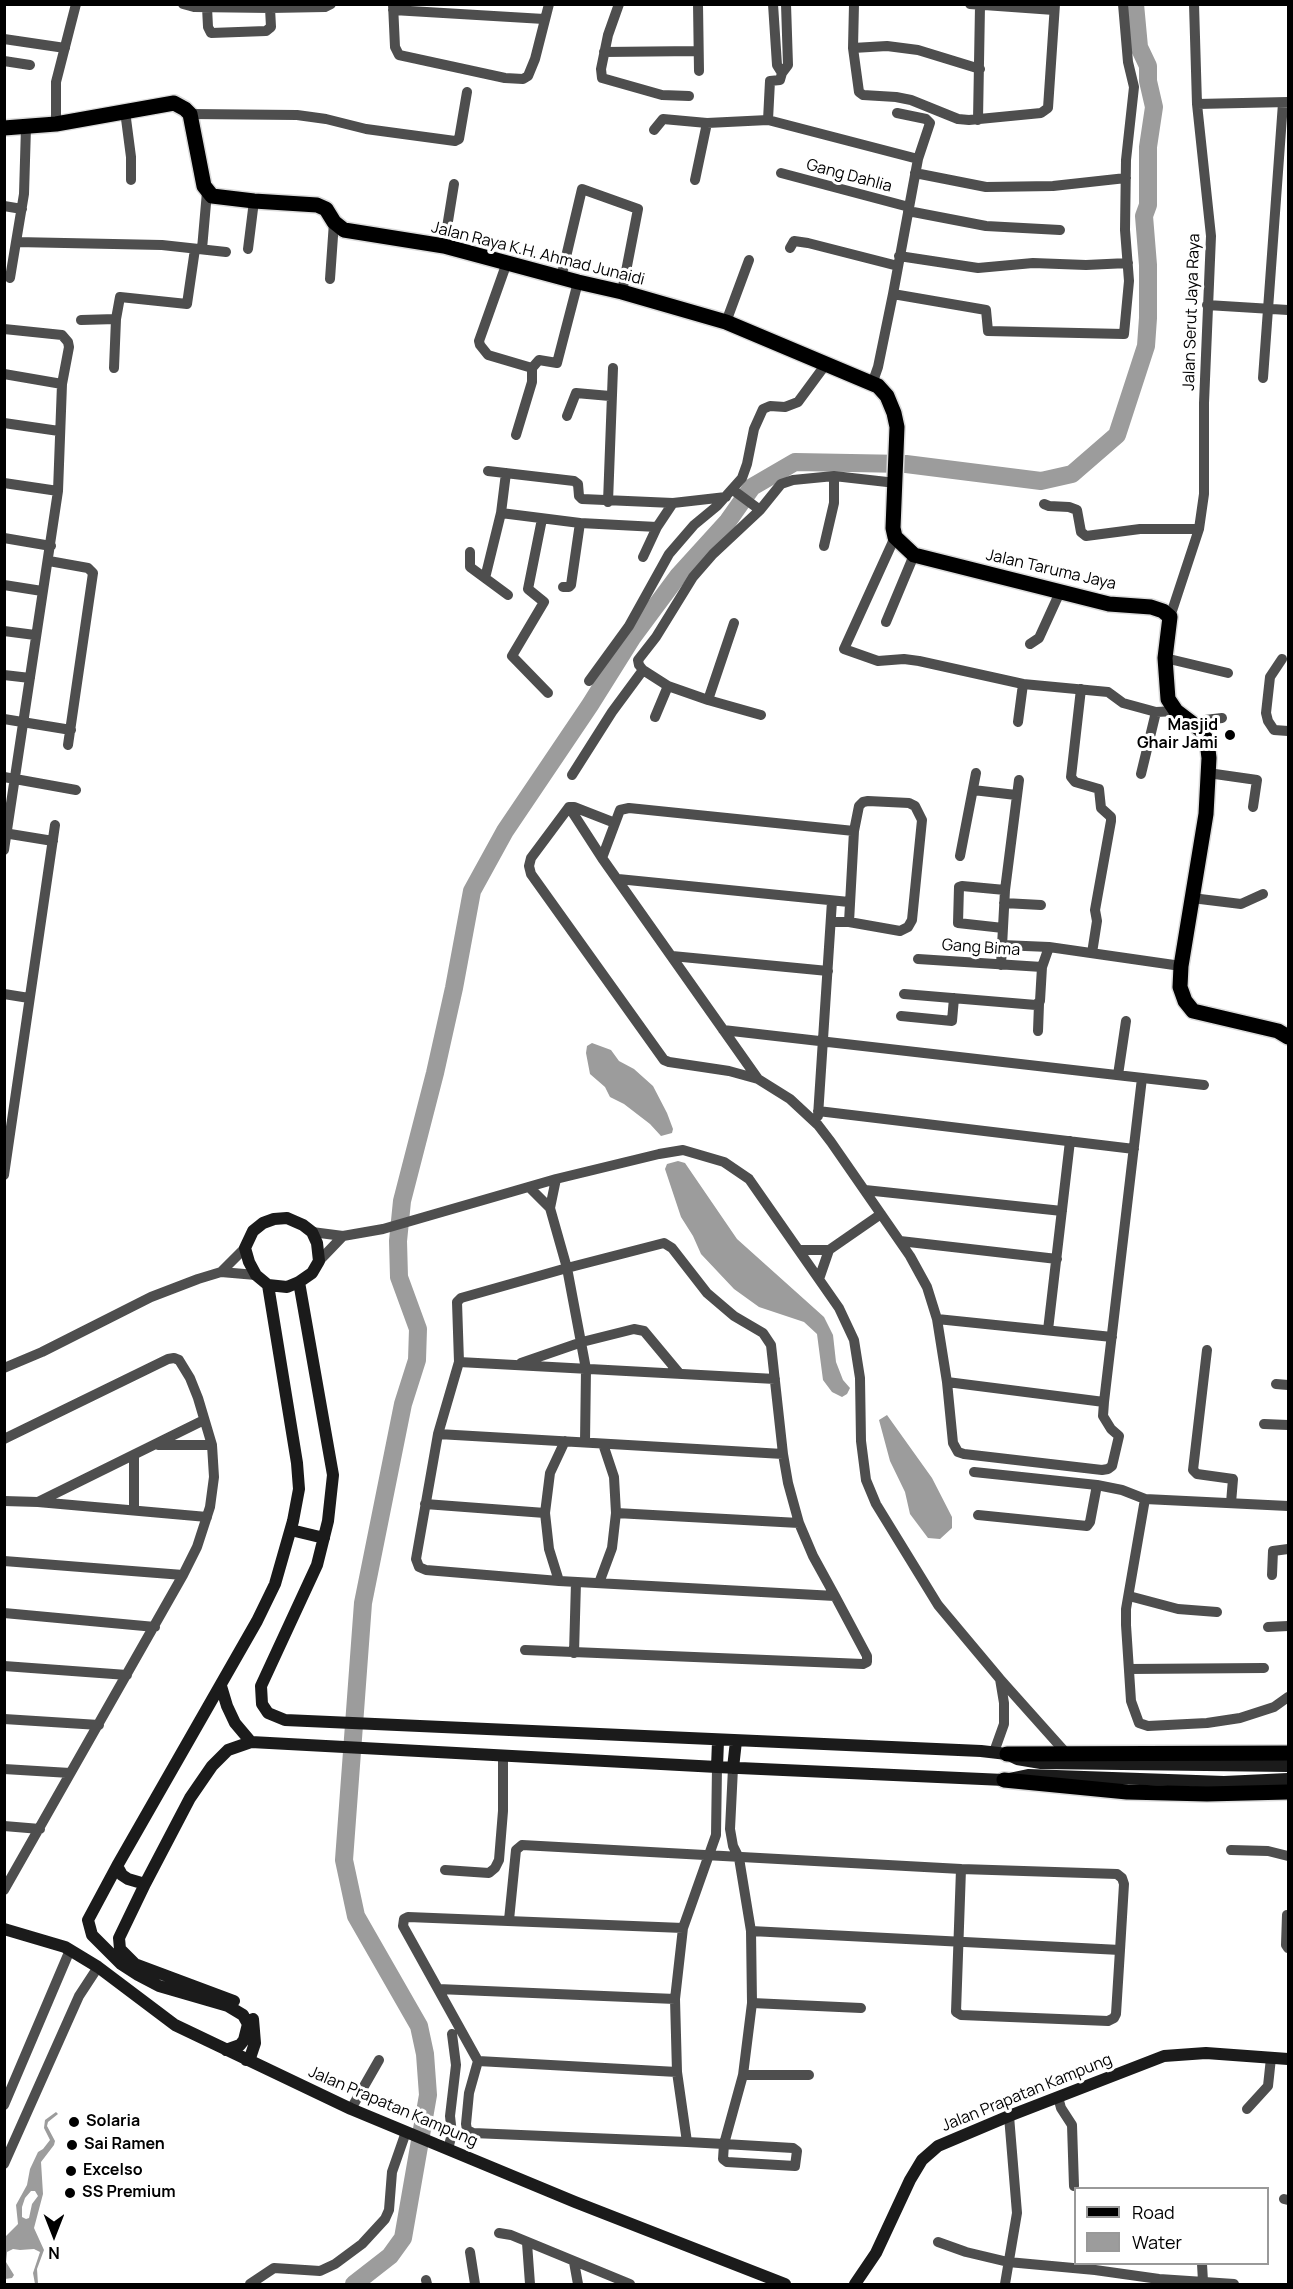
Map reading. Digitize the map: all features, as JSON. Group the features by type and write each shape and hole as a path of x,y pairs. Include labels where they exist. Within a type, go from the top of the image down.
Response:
{"main road":[{"path":"4,128 56,124 174,103 185,108 190,114 207,192"},
{"name":"Jalan Raya K.H. Ahmad Junaidi","path":"207,192 218,197 254,201 310,203 326,209 334,222 344,230 354,233 444,246 622,292 726,322 875,385"},
{"path":"875,385 887,396 897,427 893,528 895,537"},
{"name":"Jalan Taruma Jaya","path":"895,537 914,555 1109,604 1151,608 1163,611 1170,617"},
{"path":"1170,617 1165,658 1168,699 1176,711 1197,727 1207,741 1208,773 1206,814 1181,966 1180,987 1193,1011 1278,1031 1288,1037"},
{"path":"1006,1755 1288,1753"},
{"path":"1004,1780 1137,1792 1242,1794 1288,1792"}],"street":[{"path":"56,124 56,82 76,5 63,4"},
{"path":"183,4 207,8 325,8 331,4"},
{"path":"544,19 393,7 395,47 399,55 505,78 523,79 528,76 535,59 549,4"},
{"path":"619,4 608,35 601,74 606,80 662,95 689,96"},
{"path":"698,4 699,71"},
{"path":"773,4 777,65 782,73"},
{"path":"768,120 770,81 779,81 788,65 786,4"},
{"path":"854,4 853,48 857,88 862,95 903,99 958,119 978,120 1041,113 1048,108 1054,8 975,5 980,69 978,120"},
{"path":"893,294 986,310 988,331 1121,336 1125,332 1128,263 1125,230 1126,159 1134,87 1128,62 1123,4"},
{"name":"Jalan Serut Jaya Raya","path":"1170,617 1199,529 1206,460 1204,403 1210,225 1197,104 1194,4"},
{"path":"207,8 208,27 211,33 266,32 271,27 275,7"},
{"path":"4,39 65,48"},
{"path":"853,48 887,46 918,50 980,69"},
{"path":"604,52 698,51"},
{"path":"4,61 30,64"},
{"path":"190,114 297,115 326,119 366,129 455,141 459,139 467,92"},
{"path":"1197,104 1286,103 1263,378"},
{"path":"124,111 131,157 131,180"},
{"path":"875,385 915,173 929,121 897,113"},
{"path":"654,130 663,118 707,123 768,120 918,159"},
{"path":"694,180 707,123"},
{"path":"10,278 22,209 26,127"},
{"name":"Gang Dahlia","path":"781,173 908,209 986,226 1060,230"},
{"path":"915,173 986,187 1053,186 1126,178"},
{"path":"444,246 454,184"},
{"path":"561,278 582,189 638,209 622,292"},
{"path":"114,368 118,297 187,304 199,249 207,192"},
{"path":"248,249 254,201"},
{"path":"4,206 22,209"},
{"path":"330,279 334,222"},
{"path":"790,248 794,241 899,261 978,268 1033,263 1086,265 1128,263"},
{"path":"16,242 162,245 226,252"},
{"path":"726,322 748,260"},
{"path":"505,268 480,335 480,345 488,355 532,368"},
{"path":"516,435 532,382 532,368 539,360 558,363 578,282"},
{"path":"1207,305 1288,309"},
{"path":"81,320 116,319"},
{"path":"4,329 62,335 66,337 69,347 62,384 58,491 51,546 35,635 24,722 10,777 4,850"},
{"path":"589,681 629,626 669,554 694,525 733,494 747,464 754,429 763,409 770,406 785,407 798,402 826,364"},
{"path":"608,502 610,396 613,368"},
{"path":"4,374 62,384"},
{"path":"567,416 576,393 610,396"},
{"path":"4,423 59,430"},
{"path":"488,471 571,480 578,484 579,496 582,500 673,503 733,494 758,508"},
{"path":"485,578 501,513 506,473"},
{"path":"824,546 834,503 834,476"},
{"path":"761,715 668,686 643,670 639,665 640,657 693,577 773,491 787,481 834,476 896,479"},
{"path":"4,483 58,491"},
{"path":"643,557 657,527 673,503"},
{"path":"1044,504 1048,507 1069,507 1077,510 1081,532 1086,536 1140,529 1199,529"},
{"path":"501,513 580,523 657,527"},
{"path":"542,519 528,590 544,602 512,656 548,693"},
{"path":"563,588 571,585 580,523"},
{"path":"895,537 844,649 879,661 904,659 919,661 1023,684 1108,692 1123,703 1156,712 1176,711"},
{"path":"4,538 51,546"},
{"path":"470,552 470,567 508,595"},
{"path":"886,622 914,555"},
{"path":"49,561 88,568 93,573 68,745"},
{"path":"4,585 42,591"},
{"path":"1030,644 1039,638 1060,592"},
{"path":"708,700 734,623"},
{"path":"4,631 35,635"},
{"path":"1165,658 1228,673"},
{"path":"1282,659 1270,677 1266,713 1274,730 1288,731"},
{"path":"572,775 612,712 643,670"},
{"path":"4,675 30,678"},
{"path":"1018,722 1023,684"},
{"path":"655,717 668,686"},
{"path":"1081,690 1071,777 1075,782 1099,789 1101,808 1111,817 1095,910 1097,921 1092,953"},
{"path":"1141,774 1156,712"},
{"path":"1197,727 1205,720 1222,718"},
{"path":"4,719 71,730"},
{"path":"960,856 976,773"},
{"path":"1208,773 1257,780 1253,807"},
{"path":"10,777 76,790"},
{"path":"1001,965 1005,890 1019,780"},
{"path":"973,790 1016,795"},
{"path":"831,922 849,922 900,931 908,927 912,920 922,820 919,810 909,803 862,802 854,831 849,922"},
{"path":"569,807 615,823"},
{"path":"569,807 602,858 758,1079"},
{"path":"569,807 531,858 529,866 531,874 664,1060 729,1071 758,1079 790,1099 818,1125 900,1241 927,1287 937,1319 947,1382 952,1443 958,1452 1108,1469 1112,1466 1119,1436 1111,1429 1104,1416 1104,1402 1142,1078"},
{"path":"602,858 620,810 629,808 854,831"},
{"path":"4,1175 9,1115 55,825"},
{"path":"5,834 53,841"},
{"path":"618,879 849,903"},
{"path":"1003,928 958,924 958,890 962,886 1005,890"},
{"path":"1192,898 1240,904 1263,894"},
{"path":"818,1125 832,901"},
{"path":"1004,903 1041,905"},
{"path":"1002,945 1049,947 1181,966"},
{"path":"1038,1031 1042,968 1049,947"},
{"path":"672,956 828,971"},
{"name":"Gang Bima","path":"918,959 1042,968"},
{"path":"4,994 29,998"},
{"path":"904,994 1039,1004"},
{"path":"901,1016 952,1021 954,998"},
{"path":"1118,1076 1126,1021"},
{"path":"723,1030 1204,1085"},
{"path":"818,1111 1134,1149"},
{"path":"1048,1330 1070,1141"},
{"path":"312,1232 343,1236 383,1229 421,1220 556,1179 683,1150 724,1162 749,1179 839,1308 854,1341 860,1378 861,1442 866,1480 876,1504 938,1605 1067,1754"},
{"path":"550,1208 556,1179"},
{"path":"529,1187 550,1208 567,1268 586,1369 585,1443"},
{"path":"865,1190 1062,1211"},
{"path":"799,1250 829,1250 881,1214"},
{"path":"220,1272 245,1248 253,1232 262,1223 274,1219 287,1218 312,1232 317,1243 319,1261"},
{"path":"245,1248 256,1275 268,1285 286,1287 312,1273 319,1261 343,1236"},
{"path":"900,1241 1057,1259"},
{"path":"525,1650 863,1664 867,1662 867,1656 835,1596 813,1556 799,1523 783,1454 771,1345 763,1333 734,1316 707,1293 672,1248 664,1243 461,1298 457,1302 459,1362 438,1434 416,1559 419,1567 426,1570 559,1581 835,1596"},
{"path":"819,1279 829,1250"},
{"path":"4,1368 42,1352 151,1297 198,1279 220,1272 256,1275"},
{"path":"298,1282 333,1475 328,1521 317,1565 261,1686 262,1704 268,1713 285,1720 1006,1755 1041,1763 1288,1766"},
{"path":"226,2050 240,2045 244,2040 248,2024 243,2015 228,2006 159,1986 138,1975 121,1964 92,1935 88,1920 257,1621 274,1584 291,1530 299,1489 297,1463 268,1285"},
{"path":"937,1319 1112,1337"},
{"path":"515,1365 582,1342 634,1329 644,1331 679,1373"},
{"path":"1207,1350 1193,1470 1197,1474 1233,1479 1231,1503"},
{"path":"4,1439 174,1358 179,1360 190,1378 212,1445 214,1477 207,1517 197,1547 183,1575 40,1829 6,1884"},
{"path":"459,1362 775,1378"},
{"path":"947,1382 1104,1402"},
{"path":"1276,1384 1288,1384"},
{"path":"38,1502 204,1420"},
{"path":"1264,1424 1288,1425"},
{"path":"438,1434 783,1454"},
{"path":"559,1581 549,1549 545,1513 550,1473 565,1441"},
{"path":"598,1583 612,1548 616,1514 614,1477 603,1444"},
{"path":"154,1445 212,1445"},
{"path":"134,1455 134,1510"},
{"path":"974,1472 1097,1485 1145,1499 1288,1506"},
{"path":"978,1515 1087,1526 1090,1522 1097,1485"},
{"path":"1145,1499 1126,1625 1131,1701 1139,1723 1148,1726 1207,1723 1240,1718 1274,1707 1288,1697"},
{"path":"4,1500 207,1517"},
{"path":"425,1504 545,1513"},
{"path":"616,1514 799,1523"},
{"path":"291,1530 324,1538"},
{"path":"1272,1575 1273,1551 1288,1549"},
{"path":"4,1561 183,1575"},
{"path":"574,1653 576,1582"},
{"path":"1129,1596 1178,1609 1217,1612"},
{"path":"4,1613 155,1627"},
{"path":"1268,1627 1288,1626"},
{"path":"4,1666 127,1675"},
{"path":"1130,1670 1264,1668"},
{"path":"1000,1679 1004,1702 1006,1755"},
{"path":"221,1686 227,1707 251,1742"},
{"path":"4,1719 99,1725"},
{"path":"687,2142 677,2072 675,1999 682,1928 706,1857 713,1846 716,1835 718,1741"},
{"path":"682,1928 408,1917 404,1920 403,1926 478,2061 468,2103 466,2128 470,2132 687,2142 724,2144 794,2148 797,2151 796,2164 793,2166 727,2162 723,2159 724,2144 743,2075 752,2003 751,1931 740,1857 733,1846 730,1829 736,1741"},
{"path":"246,2060 251,2055 255,2034 254,2020 242,2007 228,1998 135,1964 120,1949 119,1938 190,1798 212,1766 228,1750 251,1742 1004,1780 1019,1776 1224,1782 1288,1779"},
{"path":"445,1870 489,1873 495,1869 499,1860 503,1811 503,1755"},
{"path":"4,1769 70,1773"},
{"path":"4,1826 40,1829"},
{"path":"509,1920 515,1853 522,1845 706,1857 1117,1874 1122,1878 1124,1884 1114,2018 1108,2022 961,2015 956,2012 954,2007 961,1869"},
{"path":"1231,1850 1268,1851 1288,1856"},
{"path":"117,1866 128,1880 145,1884"},
{"path":"1287,1915 1286,1945 1288,1948"},
{"name":"Jalan Prapatan Kampung","path":"4,1929 70,1950 98,1966 175,2025 351,2109 785,2284"},
{"path":"751,1931 1120,1950"},
{"path":"4,2105 70,1950"},
{"path":"4,2164 79,1996 98,1966"},
{"path":"438,1989 675,1999"},
{"path":"752,2003 861,2008"},
{"path":"443,2147 452,2134 450,2116 456,2065 452,2034"},
{"name":"Jalan Prapatan Kampung","path":"855,2284 876,2253 910,2180 922,2160 938,2146 1154,2059 1176,2054 1206,2053 1288,2059"},
{"path":"1247,2109 1268,2086 1271,2058"},
{"path":"351,2109 379,2060"},
{"path":"478,2061 677,2072"},
{"path":"743,2075 809,2075"},
{"path":"1058,2097 1061,2108 1072,2125 1074,2186"},
{"path":"1005,2284 1017,2213 1009,2116"},
{"path":"250,2284 274,2268 320,2271 335,2264 362,2244 385,2219 389,2210 392,2172 406,2132"},
{"path":"499,2233 507,2233 627,2284"},
{"path":"938,2242 966,2252 1008,2262 1090,2266 1160,2279 1234,2284"},
{"path":"527,2243 530,2284"},
{"path":"470,2252 475,2284"},
{"path":"574,2262 578,2284"},
{"path":"1202,2265 1203,2281"}],"water":[{"path":"592,1043 611,1050 619,1061 634,1069 653,1086 667,1113 673,1129 672,1133 661,1136 650,1124 624,1104 610,1097 605,1087 590,1074 586,1053 587,1046"},
{"path":"678,1161 685,1163 737,1239 824,1317 833,1335 836,1362 843,1380 850,1388 847,1394 842,1397 832,1392 823,1380 817,1334 804,1322 759,1307 734,1289 701,1254 681,1217 665,1169 667,1164"},
{"path":"887,1415 932,1478 952,1517 952,1528 940,1539 928,1538 910,1514 905,1492 890,1461 879,1420"},
{"path":"56,2112 58,2114 48,2122 47,2126 55,2141 41,2162 43,2194 34,2228 44,2250 37,2269 38,2284 35,2284 33,2273 40,2252 34,2249 13,2249 7,2252 6,2262 14,2275 12,2278 5,2279 5,2237 18,2224 16,2205 27,2185 30,2169 38,2152 50,2140 44,2128 45,2120","holes":["31,2191 35,2191 38,2196 32,2204 29,2218 26,2219 22,2217 22,2207 25,2198"]}],"waterway":[{"path":"354,2284 390,2256 403,2238 428,2095 425,2054 419,2026 356,1916 344,1860 363,1603 403,1404 417,1360 418,1329 399,1277 398,1241 402,1201 435,1073 472,891 505,831 632,638 678,576 728,521 752,487 795,462 906,464 1041,481 1072,474 1117,435 1146,346 1148,318 1148,265 1144,216 1148,205 1148,147 1154,107 1148,81 1148,66 1139,47 1135,4"}],"place":[{"name":"Masjid Ghair Jami","path":"1230,735"},
{"name":"Solaria","path":"74,2122"},
{"name":"Sai Ramen","path":"72,2145"},
{"name":"Excelso","path":"71,2171"},
{"name":"SS Premium","path":"70,2193"}]}
